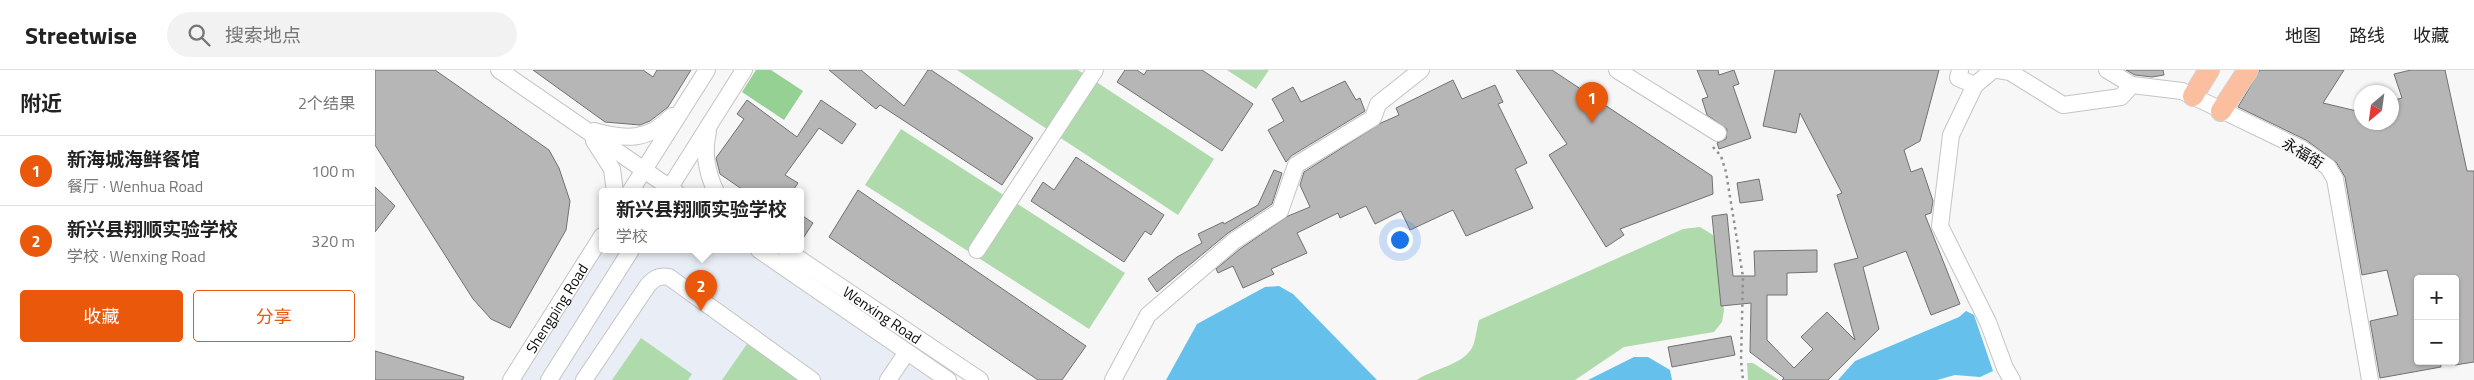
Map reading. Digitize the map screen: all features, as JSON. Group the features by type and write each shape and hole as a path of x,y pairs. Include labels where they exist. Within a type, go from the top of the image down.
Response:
{"main road":[{"path":"2193,96 2209,70"},
{"path":"2221,112 2248,70"}],"street":[{"path":"499,70 669,188"},
{"path":"633,188 707,70"},
{"path":"675,188 710,124 744,70"},
{"path":"977,250 1095,70"},
{"path":"1113,380 1149,315 1234,241 1280,211 1296,165 1373,118 1378,104 1421,70"},
{"path":"1617,70 1712,138"},
{"path":"1960,70 1958,78 1975,86"},
{"path":"1993,70 1975,86 1951,135 1940,226 1987,322 2005,368 2012,380"},
{"path":"1998,70 2010,72 2063,105 2121,97 2132,84"},
{"name":"永福街","path":"2107,70 2132,84 2182,90 2221,112 2302,149 2329,167 2335,179 2370,380"},
{"path":"583,128 629,138 647,134 663,127 688,100"},
{"path":"710,124 705,143 707,170 714,188"},
{"path":"583,128 601,149 612,169 614,188"},
{"name":"Shengping Road","path":"511,380 599,241"},
{"name":"Shengping Road","path":"549,380 630,253"},
{"name":"Wenxing Road","path":"763,253 949,380"},
{"name":"Wenxing Road","path":"790,253 980,380"},
{"path":"584,380 648,285 655,278 663,276 669,277 812,380"},
{"path":"887,380 907,352"}],"path":[{"path":"1712,138 1712,146 1721,156 1726,172 1743,277 1741,360 1743,380"}],"shaded area":[{"path":"600,253 763,253 948,380 511,380"}],"green space":[{"path":"756,70 771,70 803,91 784,120 742,92"},
{"path":"957,70 1078,70 1214,159 1178,215"},
{"path":"1227,70 1269,70 1256,89"},
{"path":"901,129 1125,273 1089,329 865,185"},
{"path":"1700,227 1713,235 1716,242 1724,310 1722,322 1714,332 1624,347 1575,380 1417,380 1465,356 1474,343 1479,320 1683,229"},
{"path":"641,338 692,374 688,380 612,380"},
{"path":"747,344 799,380 722,380"},
{"path":"1747,363 1753,363 1779,380 1748,380"}],"water":[{"path":"1279,286 1293,294 1377,380 1166,380 1197,324 1265,287"},
{"path":"1966,311 1974,315 1993,371 1980,377 1955,375 1937,380 1838,380 1855,361 1959,317"},
{"path":"1634,357 1648,357 1670,370 1672,380 1588,380"}],"building":[{"path":"375,70 435,70 549,150 559,168 570,201 566,230 510,328 491,319 473,299 375,145"},
{"path":"533,70 643,70 653,77 657,70 691,70 668,107 650,121 640,125 605,122"},
{"path":"829,70 861,70 904,106 928,70 931,70 1033,138 1002,185 880,105 876,109"},
{"path":"1125,70 1137,70 1144,75 1147,70 1202,70 1253,104 1222,151 1117,82"},
{"path":"1516,70 1552,70 1712,176 1713,194 1620,229 1624,235 1606,247 1549,155 1567,144"},
{"path":"1697,70 1718,70 1719,75 1734,70 1739,84 1733,86 1751,138 1719,149 1717,143 1726,139 1727,129 1707,115 1702,99 1708,97"},
{"path":"1775,70 1939,70 1920,141 1904,150 1911,172 1922,168 1933,201 1931,213 1925,215 1960,304 1931,315 1906,251 1863,267 1879,329 1828,380 1782,380 1784,378 1750,352 1751,303 1721,306 1712,216 1727,214 1733,276 1755,276 1754,251 1817,250 1817,272 1787,273 1787,295 1767,295 1767,340 1794,368 1813,349 1801,337 1827,312 1855,340 1834,264 1858,258 1837,195 1842,193 1800,113 1796,133 1763,126"},
{"path":"2126,70 2163,70 2164,75 2152,77 2135,75"},
{"path":"2260,70 2344,70 2323,103 2354,110 2354,130 2399,130 2399,99 2402,98 2394,74 2411,70 2445,70 2467,171 2474,171 2474,362 2459,364 2459,275 2414,275 2414,365 2441,365 2441,367 2380,378 2370,321 2398,315 2387,270 2362,275 2345,177 2336,162 2306,140 2238,107"},
{"path":"1453,80 1462,99 1495,85 1503,102 1498,104 1527,163 1515,169 1533,208 1466,236 1453,210 1410,230 1401,211 1375,224 1366,206 1340,218 1338,213 1297,233 1307,253 1271,269 1274,274 1243,288 1233,266 1218,273 1216,269 1240,249 1288,216 1310,207 1300,185 1304,172 1381,123 1399,115 1396,108"},
{"path":"1345,81 1356,100 1360,98 1365,111 1291,156 1286,162 1268,130 1284,121 1272,99 1293,87 1301,102"},
{"path":"747,100 797,137 821,100 856,124 842,144 819,128 785,175 798,183 795,188 740,188 720,174 716,158 744,119 737,114"},
{"path":"1076,157 1164,215 1151,235 1145,231 1124,262 1031,201 1043,182 1054,190"},
{"path":"1274,170 1282,173 1272,204 1228,233 1157,292 1148,279 1177,257 1202,243 1198,234 1223,222 1224,224 1258,205"},
{"path":"1759,179 1763,200 1740,203 1737,183"},
{"path":"375,187 395,206 375,232"},
{"path":"858,190 1086,346 1062,380 1038,380 829,237"},
{"path":"804,217 813,223 804,237"},
{"path":"1731,336 1735,355 1672,367 1668,347"},
{"path":"375,351 464,377 463,380 375,380"}],"place":[{"name":"新海城海鲜餐馆","path":"1592,123"},
{"name":"新兴县翔顺实验学校","path":"701,311"}]}
